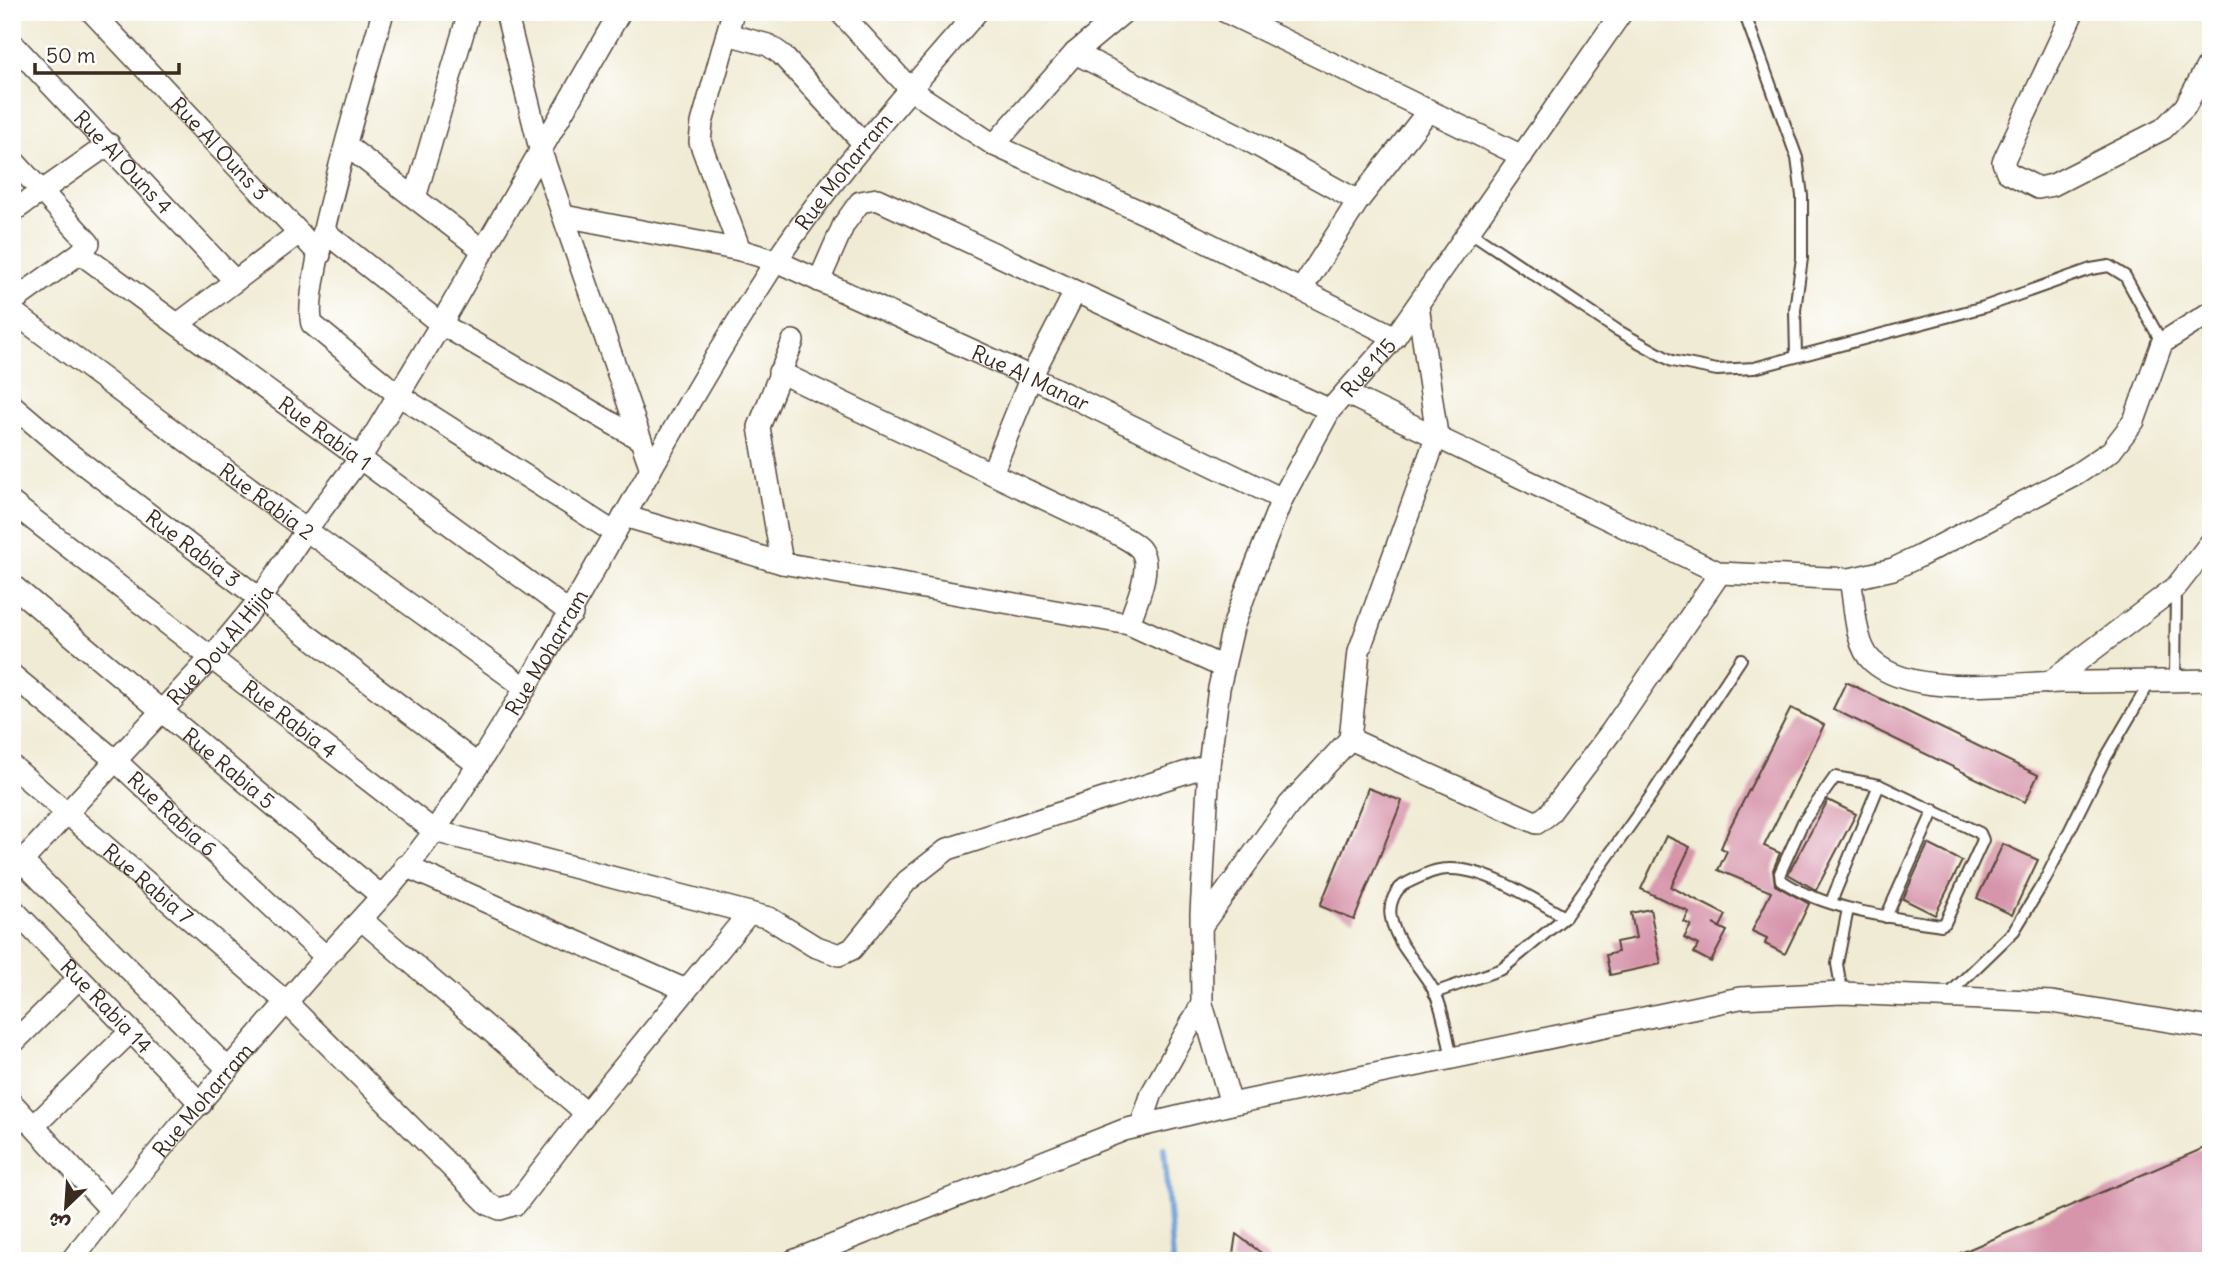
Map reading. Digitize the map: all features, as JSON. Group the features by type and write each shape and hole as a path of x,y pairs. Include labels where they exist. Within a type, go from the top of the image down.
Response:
{"street":[{"name":"Rue Al Ouns 3","path":"92,12 320,255"},
{"path":"383,12 325,232 309,307 312,324 397,394 620,524 782,563 1129,624 1223,667"},
{"path":"415,198 469,12"},
{"path":"506,12 540,149 651,468"},
{"name":"Rue Dou Al Hijja","path":"17,866 211,659 260,599 306,530 361,457 484,251 620,12"},
{"path":"733,12 702,122 700,142 740,250"},
{"path":"840,12 911,90 994,145 1194,236 1395,337"},
{"name":"Rue Moharram","path":"71,1261 110,1209 228,1069 362,920 435,831 572,614 651,468 776,261 863,143 978,12"},
{"path":"994,145 1075,53 1124,12"},
{"path":"1226,12 1522,156"},
{"name":"Rue 115","path":"1202,1004 1202,925 1209,765 1223,667 1237,615 1282,499 1330,410 1395,337 1622,12"},
{"path":"2073,12 2003,162 2007,172 2038,188 2053,185 2163,129 2185,107 2211,59"},
{"path":"727,34 768,45 781,54 863,143"},
{"name":"Rue Al Ouns 4","path":"12,43 235,281"},
{"path":"1075,53 1242,137 1358,201"},
{"path":"1301,290 1358,201 1429,110"},
{"path":"12,212 109,144"},
{"path":"347,146 484,251"},
{"name":"Rue Rabia 1","path":"12,159 88,239 84,249 178,324 572,614"},
{"path":"819,281 844,224 860,202 877,199 1330,410"},
{"name":"Rue Al Manar","path":"565,216 740,250 776,261 1031,377 1282,499"},
{"path":"325,232 441,324 641,440"},
{"path":"178,324 299,233"},
{"path":"17,289 84,249"},
{"path":"992,473 1031,377 1075,292"},
{"path":"1202,925 1289,805 1350,738 1359,651 1437,435 1418,305"},
{"name":"Rue Rabia 2","path":"12,312 306,530 526,688"},
{"path":"1345,393 1720,573 1850,579 1894,569 2077,474 2111,451 2134,421 2162,343 2211,312"},
{"path":"782,563 759,427 793,341"},
{"path":"779,373 992,473 1116,533 1139,547 1144,558 1142,579 1129,624"},
{"name":"Rue Rabia 3","path":"12,405 66,451 478,765"},
{"name":"Rue Rabia 4","path":"12,503 435,831"},
{"path":"2049,683 2176,587 2195,566 2211,542"},
{"path":"1350,738 1537,823 1549,814 1611,733 1720,573"},
{"path":"1850,579 1865,652 1879,666 1931,684 1974,686 2211,680"},
{"name":"Rue Rabia 5","path":"12,585 380,895"},
{"name":"Rue Rabia 6","path":"12,675 116,761 326,957"},
{"path":"435,831 769,918 828,952 846,954 907,881 948,849 1209,765"},
{"name":"Rue Rabia 7","path":"12,766 286,1002 493,1207 503,1209 516,1204 586,1113"},
{"path":"17,866 228,1069"},
{"path":"405,866 685,990"},
{"name":"Rue Rabia 14","path":"12,908 201,1104"},
{"path":"362,920 586,1113 749,913"},
{"path":"12,1044 79,978"},
{"path":"793,1261 1141,1126 1231,1104 1740,998 1842,993 2052,1002 2211,1028"},
{"path":"1202,1004 1231,1104"},
{"path":"1141,1126 1152,1093 1202,1004"},
{"path":"34,1126 131,1031"},
{"path":"12,1103 110,1209"}],"lane":[{"path":"1744,12 1797,158 1802,221 1795,310 1796,356"},
{"path":"1469,231 1617,330 1672,360 1717,370 1754,368 1984,307 2091,269 2109,266 2125,276 2162,343"},
{"path":"2175,681 2176,587"},
{"path":"1437,992 1502,969 1565,916 1648,800 1741,659"},
{"path":"1946,997 2014,931 2045,880 2105,759 2151,681"},
{"path":"1835,777 1879,785 1934,810 1983,837 1949,918 1941,925 1848,909 1781,880 1780,873 1803,822 1835,777"},
{"path":"1831,902 1879,785"},
{"path":"1886,917 1934,810"},
{"path":"1455,1058 1437,992 1395,933 1390,914 1392,900 1401,886 1446,869 1465,870 1514,888 1565,916"},
{"path":"1842,993 1837,964 1848,909"}],"building":[{"path":"1846,682 2038,775 2025,802 1833,709"},
{"path":"1791,708 1824,725 1764,846 1780,853 1773,870 1775,885 1809,904 1785,954 1765,944 1767,938 1752,931 1771,892 1718,870 1727,851 1721,848 1728,831"},
{"path":"1368,788 1402,801 1354,920 1320,906"},
{"path":"1828,800 1856,814 1816,890 1788,874"},
{"path":"1666,836 1690,847 1671,887 1726,915 1720,927 1713,924 1727,931 1711,962 1694,953 1698,945 1684,938 1691,925 1684,922 1689,912 1641,889"},
{"path":"1928,844 1962,861 1935,915 1903,899"},
{"path":"2003,844 2038,860 2012,915 1977,898"},
{"path":"1650,909 1661,964 1610,975 1606,955 1618,952 1616,942 1636,938 1631,913"},
{"path":"2211,1145 2211,1261 1942,1261"},
{"path":"1236,1234 1272,1261 1232,1261"}],"waterway":[{"path":"1164,1148 1173,1261"}]}
